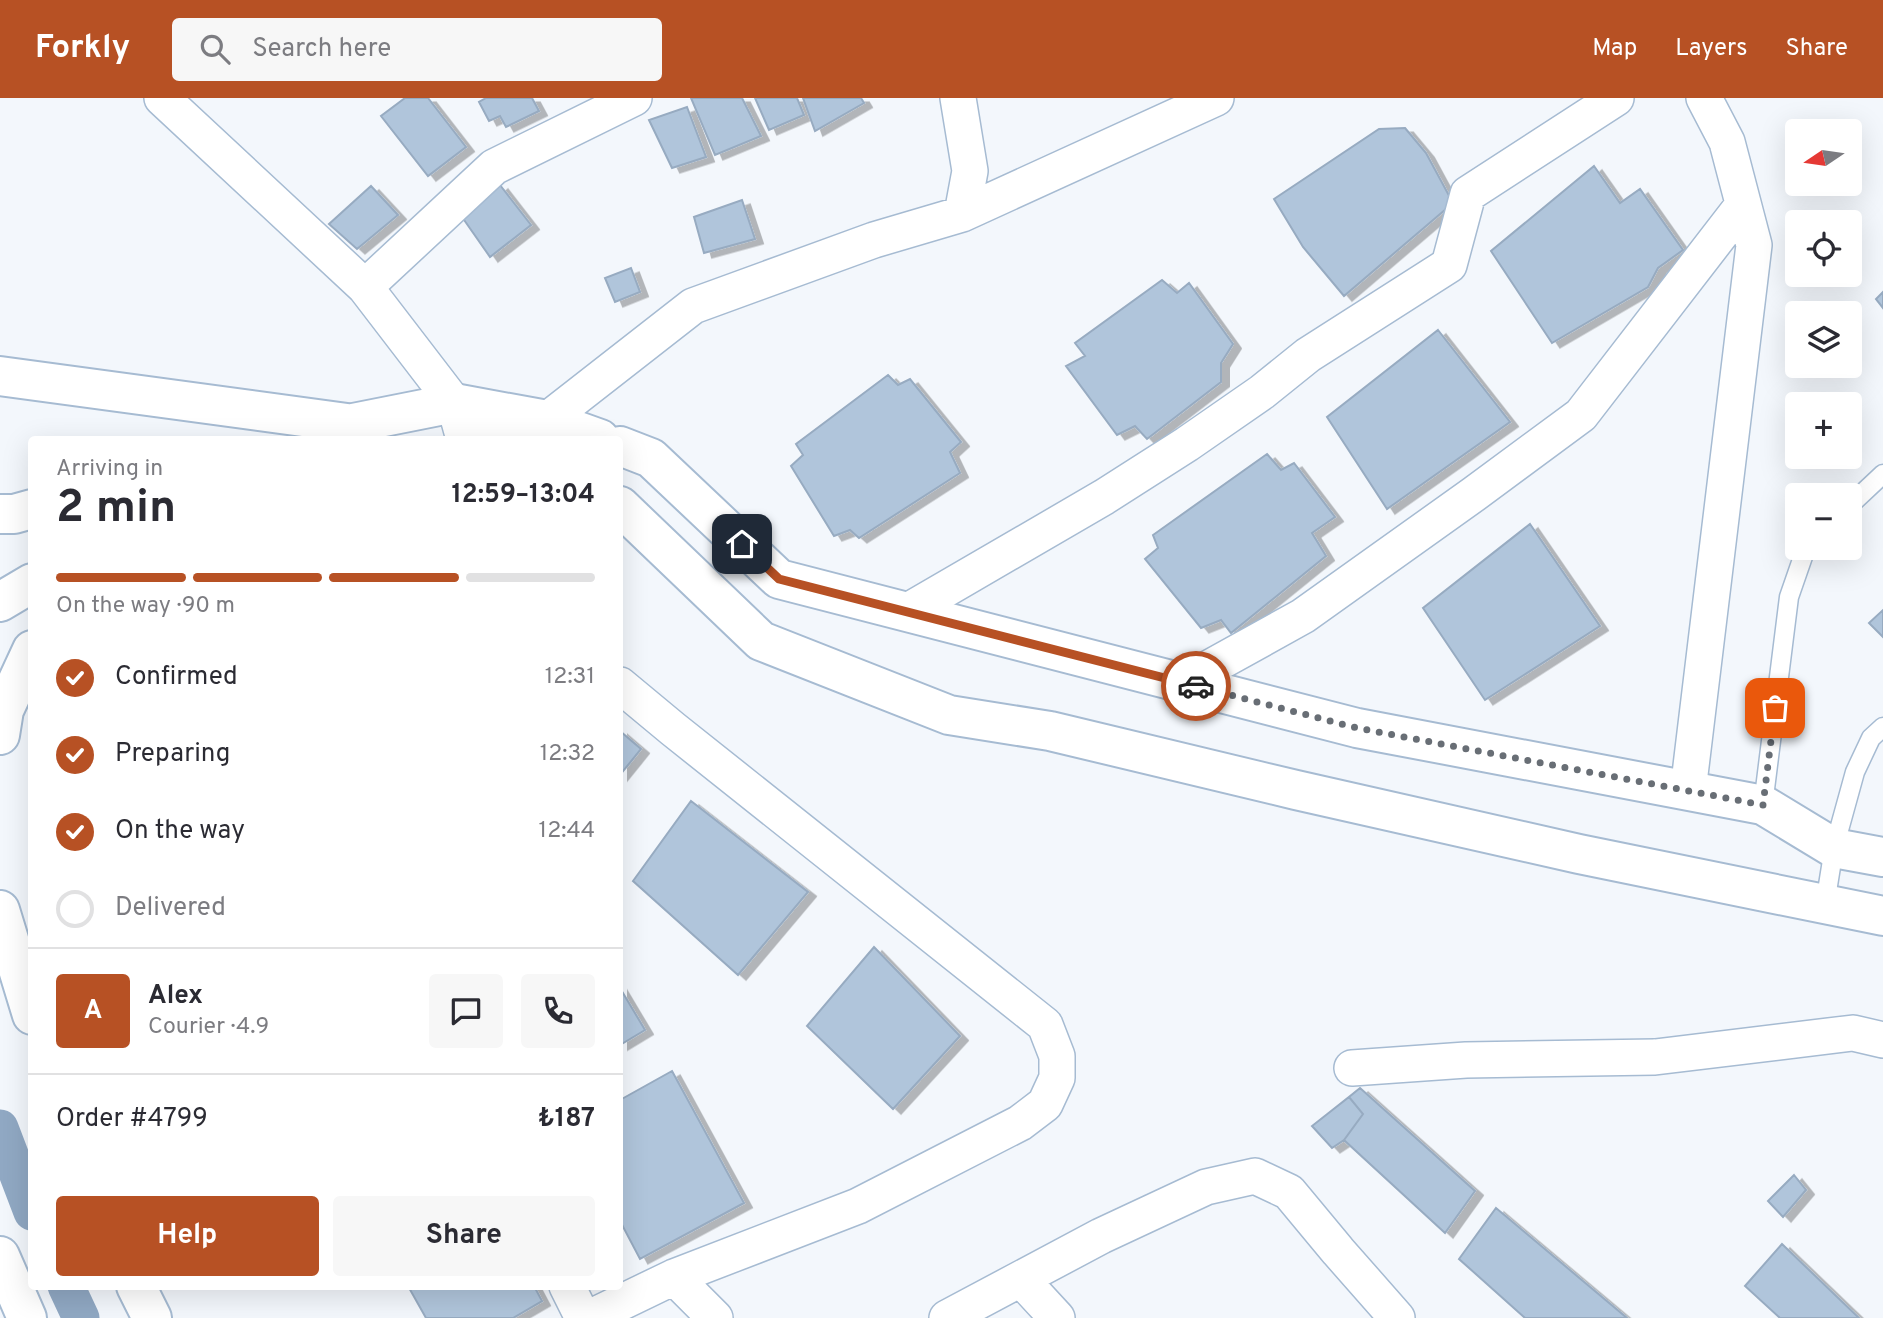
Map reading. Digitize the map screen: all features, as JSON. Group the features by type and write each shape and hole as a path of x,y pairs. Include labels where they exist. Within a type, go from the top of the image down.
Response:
{"main road":[{"path":"0,376 347,423"},
{"path":"291,436 454,403 547,419 592,436"},
{"path":"623,447 651,458 779,579 1357,728 1763,805 1834,848 1883,857"},
{"path":"623,509 761,641 949,715 1049,731 1566,851 1883,916"},
{"path":"0,514 28,510"},
{"path":"0,602 28,585"},
{"path":"0,735 4,710 28,659"},
{"path":"0,910 28,1002"},
{"path":"0,1256 27,1318"},
{"path":"138,1290 152,1318"}],"street":[{"path":"162,98 365,287 454,403 463,436"},
{"path":"365,287 494,167 634,98"},
{"path":"958,98 970,171 962,214"},
{"path":"497,436 547,419 693,306 874,240 962,214 1216,98"},
{"path":"908,611 1104,497 1187,444 1262,392 1308,355 1449,265 1468,194 1616,98"},
{"path":"1688,791 1754,246 1727,142 1704,98"},
{"path":"1182,682 1303,616 1581,415 1743,205"},
{"path":"589,1318 674,1277 858,1206 1020,1123 1045,1104 1057,1078 1058,1056 1045,1025 623,687"},
{"path":"1352,1068 1466,1060 1655,1057 1853,1034 1883,1040"},
{"path":"947,1318 1101,1236 1206,1187 1255,1176 1289,1192 1397,1318"},
{"path":"674,1277 715,1318"},
{"path":"1021,1279 1057,1318"},
{"path":"568,1290 583,1318"}],"lane":[{"path":"1862,494 1883,474"},
{"path":"1763,805 1789,597 1802,560"},
{"path":"1825,904 1834,848 1855,772 1871,738 1883,727"}],"building":[{"path":"405,98 428,98 466,147 428,176 381,116"},
{"path":"486,98 532,98 539,111 506,127 500,116 489,121 479,102"},
{"path":"691,98 742,98 761,136 715,155"},
{"path":"755,98 797,98 804,115 769,130"},
{"path":"803,98 861,98 864,103 815,131"},
{"path":"687,107 706,157 672,168 649,120"},
{"path":"1405,128 1426,153 1453,203 1344,296 1303,247 1274,199 1379,129"},
{"path":"1594,166 1620,203 1640,189 1683,250 1658,268 1648,287 1552,343 1491,251"},
{"path":"500,185 531,225 490,257 462,217"},
{"path":"371,186 398,215 357,249 329,224"},
{"path":"742,200 755,239 704,253 694,217"},
{"path":"631,268 640,292 615,302 605,278"},
{"path":"1162,280 1177,293 1189,283 1233,344 1221,363 1221,382 1147,439 1135,426 1117,435 1066,366 1085,356 1075,343"},
{"path":"1883,292 1883,308 1876,299"},
{"path":"1438,330 1510,422 1387,509 1327,417"},
{"path":"888,375 898,385 910,379 961,442 950,452 960,473 859,538 850,530 834,536 791,466 803,455 796,444"},
{"path":"1267,454 1281,470 1294,463 1335,517 1312,533 1326,556 1231,633 1221,620 1201,628 1145,559 1158,548 1153,535"},
{"path":"1530,524 1600,626 1485,700 1423,608"},
{"path":"1883,610 1883,637 1869,623"},
{"path":"623,734 641,749 623,771"},
{"path":"691,801 808,892 738,975 633,881"},
{"path":"874,947 960,1036 893,1109 807,1026"},
{"path":"623,993 645,1030 623,1043"},
{"path":"672,1071 744,1203 640,1259 623,1227 623,1098"},
{"path":"1360,1088 1475,1191 1445,1233 1344,1140 1363,1114 1349,1097"},
{"path":"1349,1097 1363,1114 1344,1140 1332,1148 1312,1126"},
{"path":"1794,1175 1806,1190 1783,1217 1768,1201"},
{"path":"1496,1208 1627,1318 1525,1318 1459,1259"},
{"path":"1782,1244 1859,1318 1780,1318 1745,1286"},
{"path":"410,1290 536,1290 542,1301 513,1318 426,1318"}],"waterway":[{"path":"0,1128 28,1202"},
{"path":"68,1290 81,1318"}],"way so far":[{"path":"1196,686 1357,728 1763,805 1775,708"}],"route":[{"path":"742,544 779,579 1196,686"}]}
